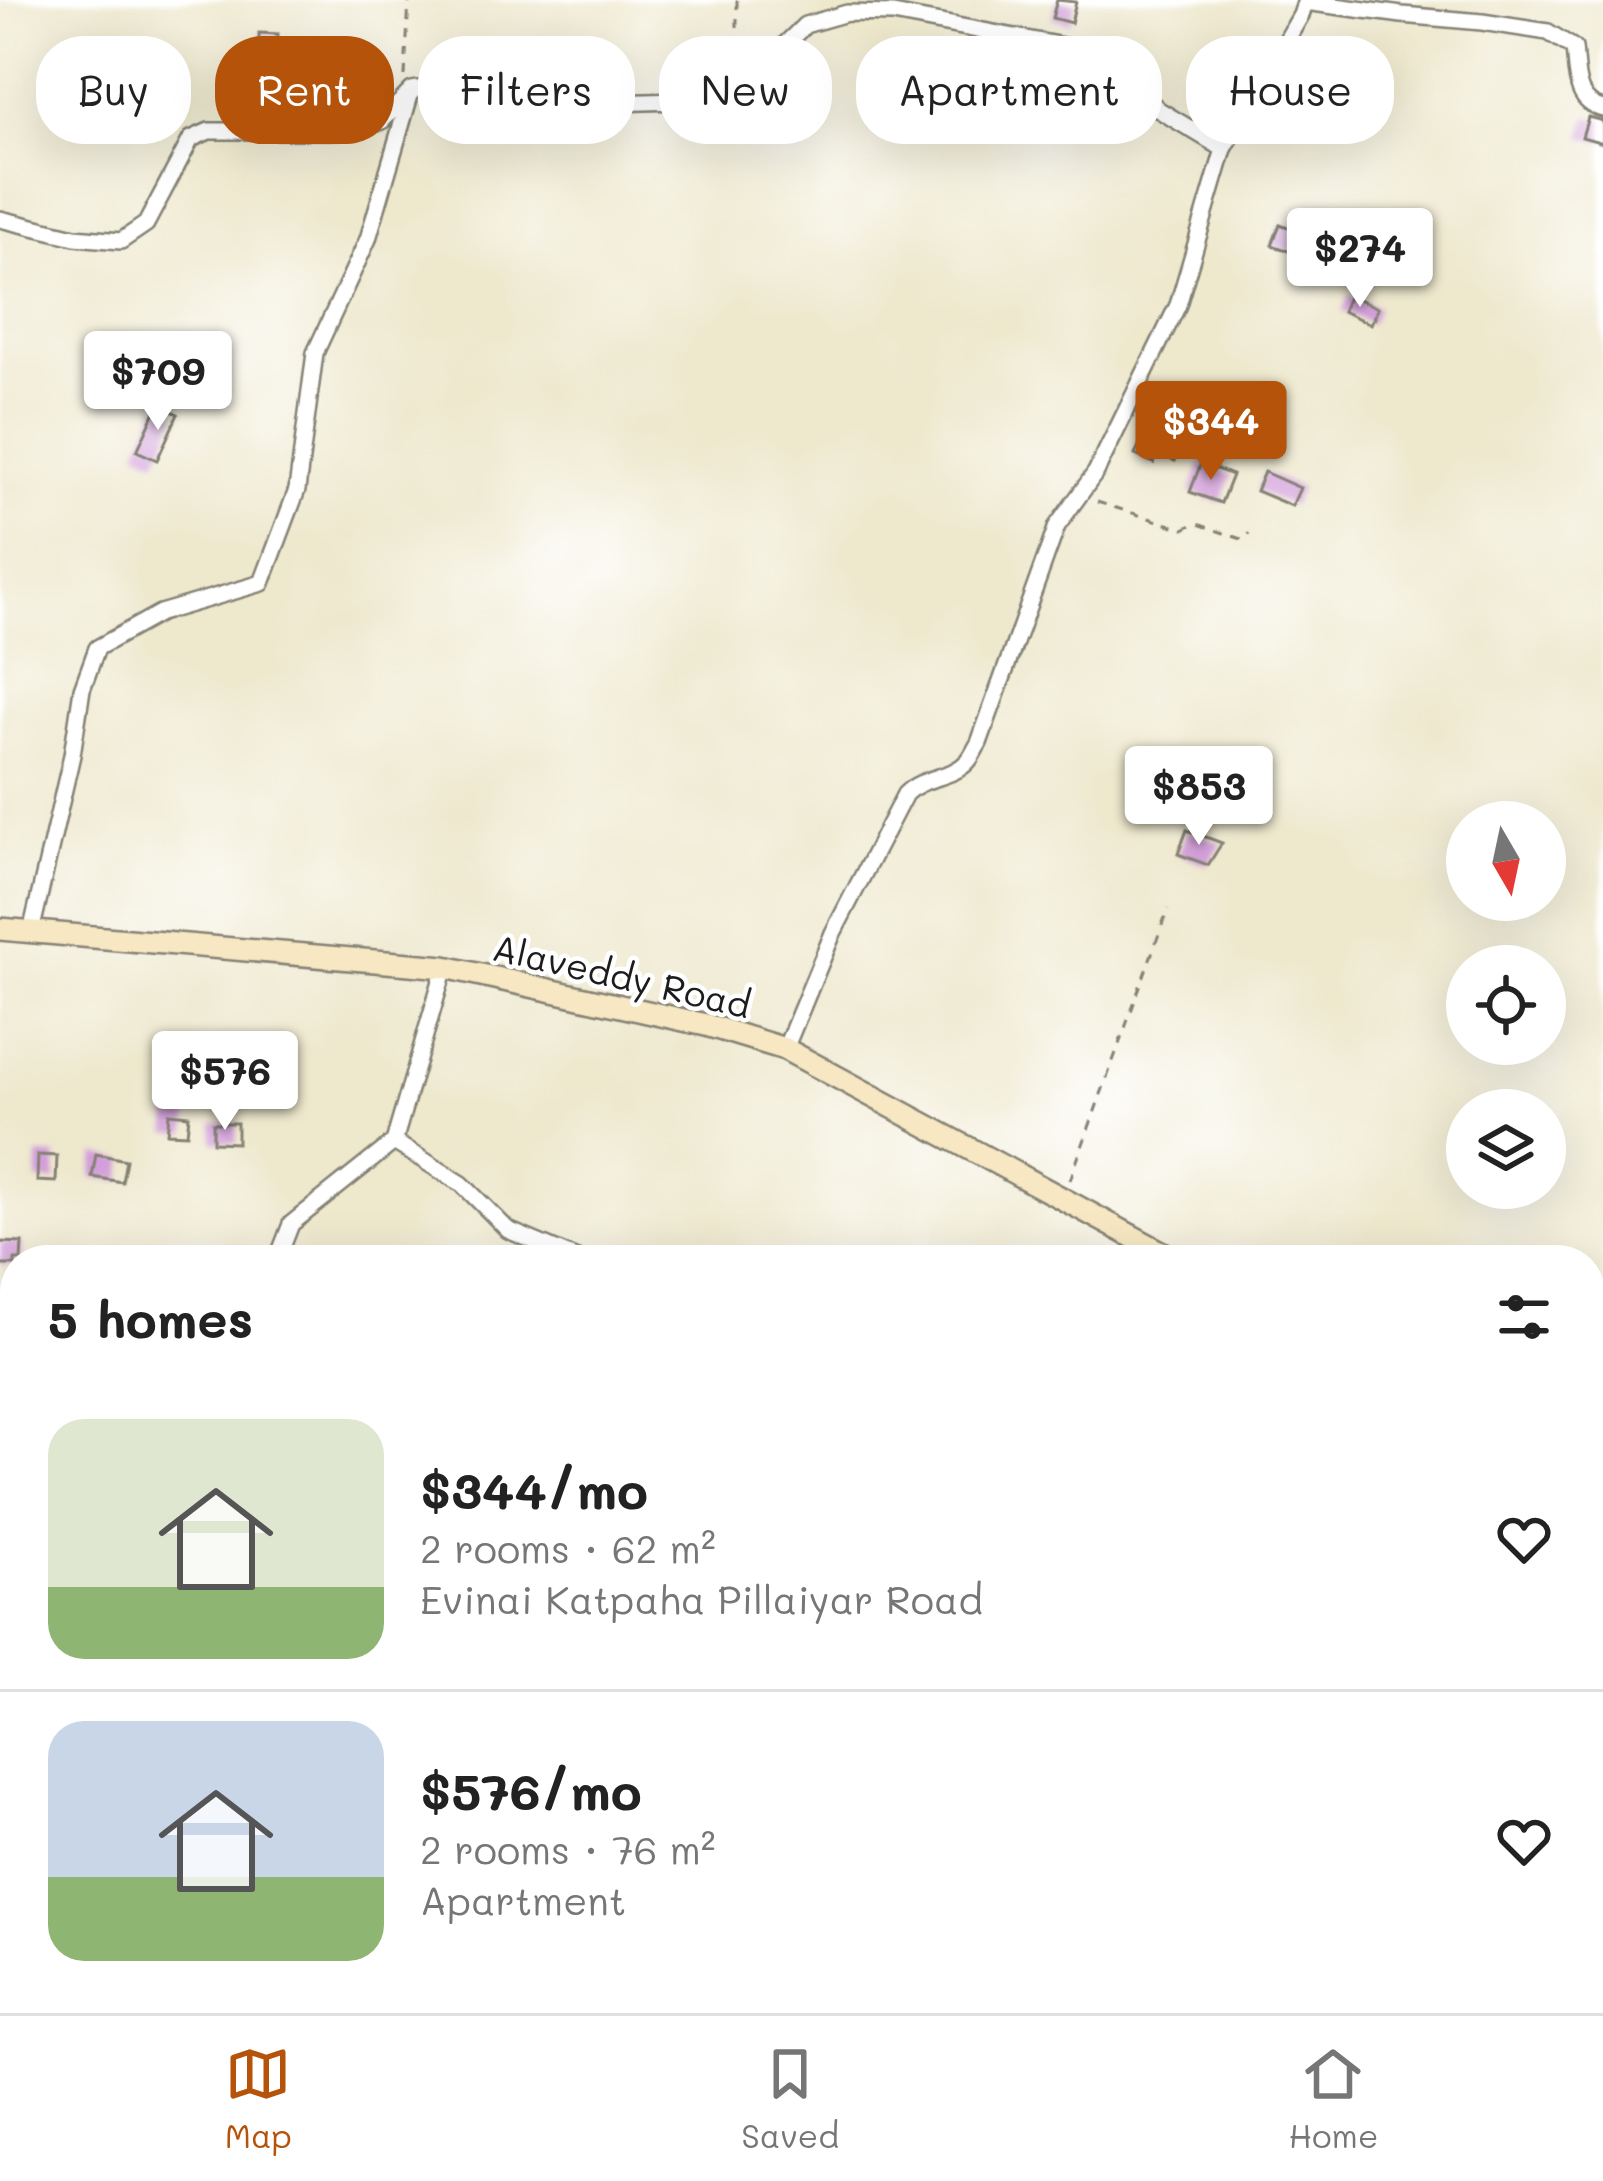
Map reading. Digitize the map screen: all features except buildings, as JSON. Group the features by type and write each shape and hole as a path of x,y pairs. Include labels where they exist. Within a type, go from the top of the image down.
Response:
{"street":[{"path":"785,1048 833,933 905,794 916,782 947,775 966,764 979,742 1058,526 1096,472 1178,304 1224,148 1306,1 1548,32 1574,48 1580,94 1590,106 1603,109"},
{"path":"794,36 805,25 847,13 893,14 1084,50 1108,64 1159,110 1224,148"},
{"path":"0,219 75,237 121,241 146,224 190,140 209,131 355,131 382,121 412,90 430,87 548,105 659,102"},
{"path":"31,932 72,755 82,689 97,648 160,613 262,583 296,490 315,352 368,239 412,90"},
{"name":"Alaveddy Road","path":"0,929 445,968 706,1025 785,1048 1148,1245"},
{"path":"283,1245 291,1224 394,1142 445,968"},
{"path":"394,1142 462,1184 508,1230 544,1245"}],"path":[{"path":"409,0 405,76 412,90"},
{"path":"737,0 737,36"},
{"path":"1078,496 1184,529 1195,523 1244,540 1249,533"},
{"path":"1063,1199 1168,909"}]}
